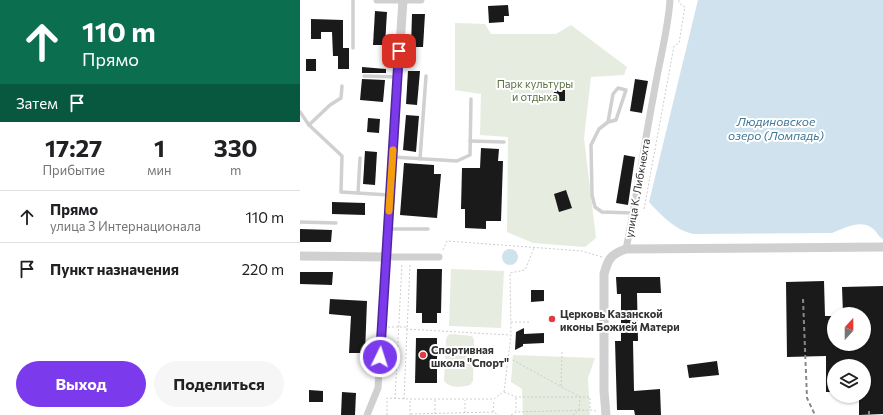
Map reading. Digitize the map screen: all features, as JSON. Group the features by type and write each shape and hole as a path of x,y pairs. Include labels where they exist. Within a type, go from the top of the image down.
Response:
{"street":[{"path":"377,0 421,0"},
{"path":"366,415 378,388 403,0"},
{"name":"улица К. Либкнехта","path":"608,259 616,252 626,249 670,0"},
{"path":"626,249 883,247"},
{"path":"300,256 439,257"},
{"path":"606,415 603,305 604,274 608,259"}],"lane":[{"path":"353,0 353,48"},
{"path":"364,76 397,77"},
{"path":"420,159 426,76"},
{"path":"309,125 330,105 341,98 342,86"},
{"path":"608,122 613,94 618,88 626,90 616,120 608,122 599,129 591,145 592,195 596,207 602,212 633,213"},
{"path":"392,157 457,161 470,155 471,99"},
{"path":"300,112 309,125 342,156 341,192 390,195"},
{"path":"470,140 504,142"},
{"path":"358,193 360,158"},
{"path":"300,222 336,223"},
{"path":"388,229 428,229"}],"path":[{"path":"644,209 674,46 679,42 684,14 685,7 679,3 680,0"},
{"path":"439,257 447,241 582,251 608,259"},
{"path":"387,415 387,398 494,399 504,392 511,335 510,273 525,270 534,248"},
{"path":"395,399 402,257"},
{"path":"404,399 406,327 411,257"},
{"path":"510,322 530,322"},
{"path":"382,326 406,327"},
{"path":"406,329 511,335"},
{"path":"561,386 562,352"},
{"path":"508,357 580,397"},
{"path":"504,392 516,397 590,397 590,410"},
{"path":"516,397 516,412"},
{"path":"580,397 580,410"},
{"path":"410,399 410,414 493,412 499,415"},
{"path":"435,399 435,414"},
{"path":"465,399 465,413"},
{"path":"493,412 494,399"},
{"path":"573,415 580,410"},
{"path":"511,415 516,412 590,410 606,415"}],"green space":[{"name":"Парк культуры и отдыха","path":"455,23 485,24 491,34 556,34 571,25 627,67 624,75 591,77 584,138 596,238 585,247 533,243 507,232 508,137 480,135 481,94 455,90"},
{"path":"451,269 504,271 501,328 449,326"},
{"path":"453,334 472,336 474,340 473,381 470,385 460,387 453,386 444,381 446,339 448,335"},
{"path":"513,355 595,358 588,378 590,415 523,415 522,389 511,382"}],"water":[{"name":"Людиновское озеро (Ломпадь)","path":"698,0 883,0 883,239 872,228 862,224 846,227 832,233 693,234 674,226 649,202"},
{"path":"510,249 517,254 518,257 513,264 510,265 503,260 502,257 507,250"}],"building":[{"path":"508,5 509,16 504,16 504,22 489,23 488,6"},
{"path":"375,11 387,12 385,45 373,45"},
{"path":"412,14 425,14 423,47 411,47"},
{"path":"311,19 343,20 343,48 349,48 349,69 338,69 338,56 333,56 332,32 321,32 321,39 311,39"},
{"path":"306,59 316,59 316,71 306,71"},
{"path":"362,67 386,69 386,73 362,73"},
{"path":"408,71 420,71 417,105 406,104"},
{"path":"362,79 385,80 383,102 360,100"},
{"path":"635,79 648,81 642,113 630,111"},
{"path":"554,90 565,90 565,101 554,101"},
{"path":"406,115 419,116 416,152 403,150"},
{"path":"368,118 380,119 379,133 367,132"},
{"path":"481,148 499,149 498,161 503,161 501,221 486,221 486,229 465,228 465,209 461,209 462,168 480,168"},
{"path":"365,151 377,152 375,185 363,184"},
{"path":"624,155 635,157 628,205 616,203"},
{"path":"404,163 434,165 434,174 441,174 437,218 400,215"},
{"path":"566,190 572,208 559,212 554,194"},
{"path":"332,202 365,203 365,215 332,214"},
{"path":"300,229 332,230 331,242 300,242"},
{"path":"417,269 442,269 441,313 437,313 437,323 422,323 422,313 416,313"},
{"path":"300,272 333,272 332,285 300,284"},
{"path":"616,277 660,277 661,293 637,293 638,341 633,341 634,391 660,389 661,415 635,415 634,410 617,410 615,341 621,341 621,294 617,294"},
{"path":"824,281 825,316 827,316 827,351 871,351 871,307 843,307 842,287 883,286 883,414 859,415 859,403 871,403 871,359 827,359 826,392 826,356 787,357 786,282"},
{"path":"531,290 544,290 544,301 531,302"},
{"path":"330,299 367,301 365,353 349,353 351,316 329,314"},
{"path":"524,328 524,334 544,333 544,343 523,344 523,346 515,350 516,332"},
{"path":"416,338 437,338 437,383 415,383"},
{"path":"717,361 719,375 689,378 687,365"},
{"path":"309,390 323,391 323,402 309,402"},
{"path":"342,392 356,393 355,415 341,415"}],"railway":[{"path":"803,299 807,398 815,415"}],"slow traffic":[{"path":"389,211 393,150"}],"place":[{"name":"Церковь Казанской иконы Божией Матери","path":"552,319"},
{"name":"Спортивная школа \"Спорт\"","path":"423,355"}],"route":[{"path":"380,357 399,51"}]}
